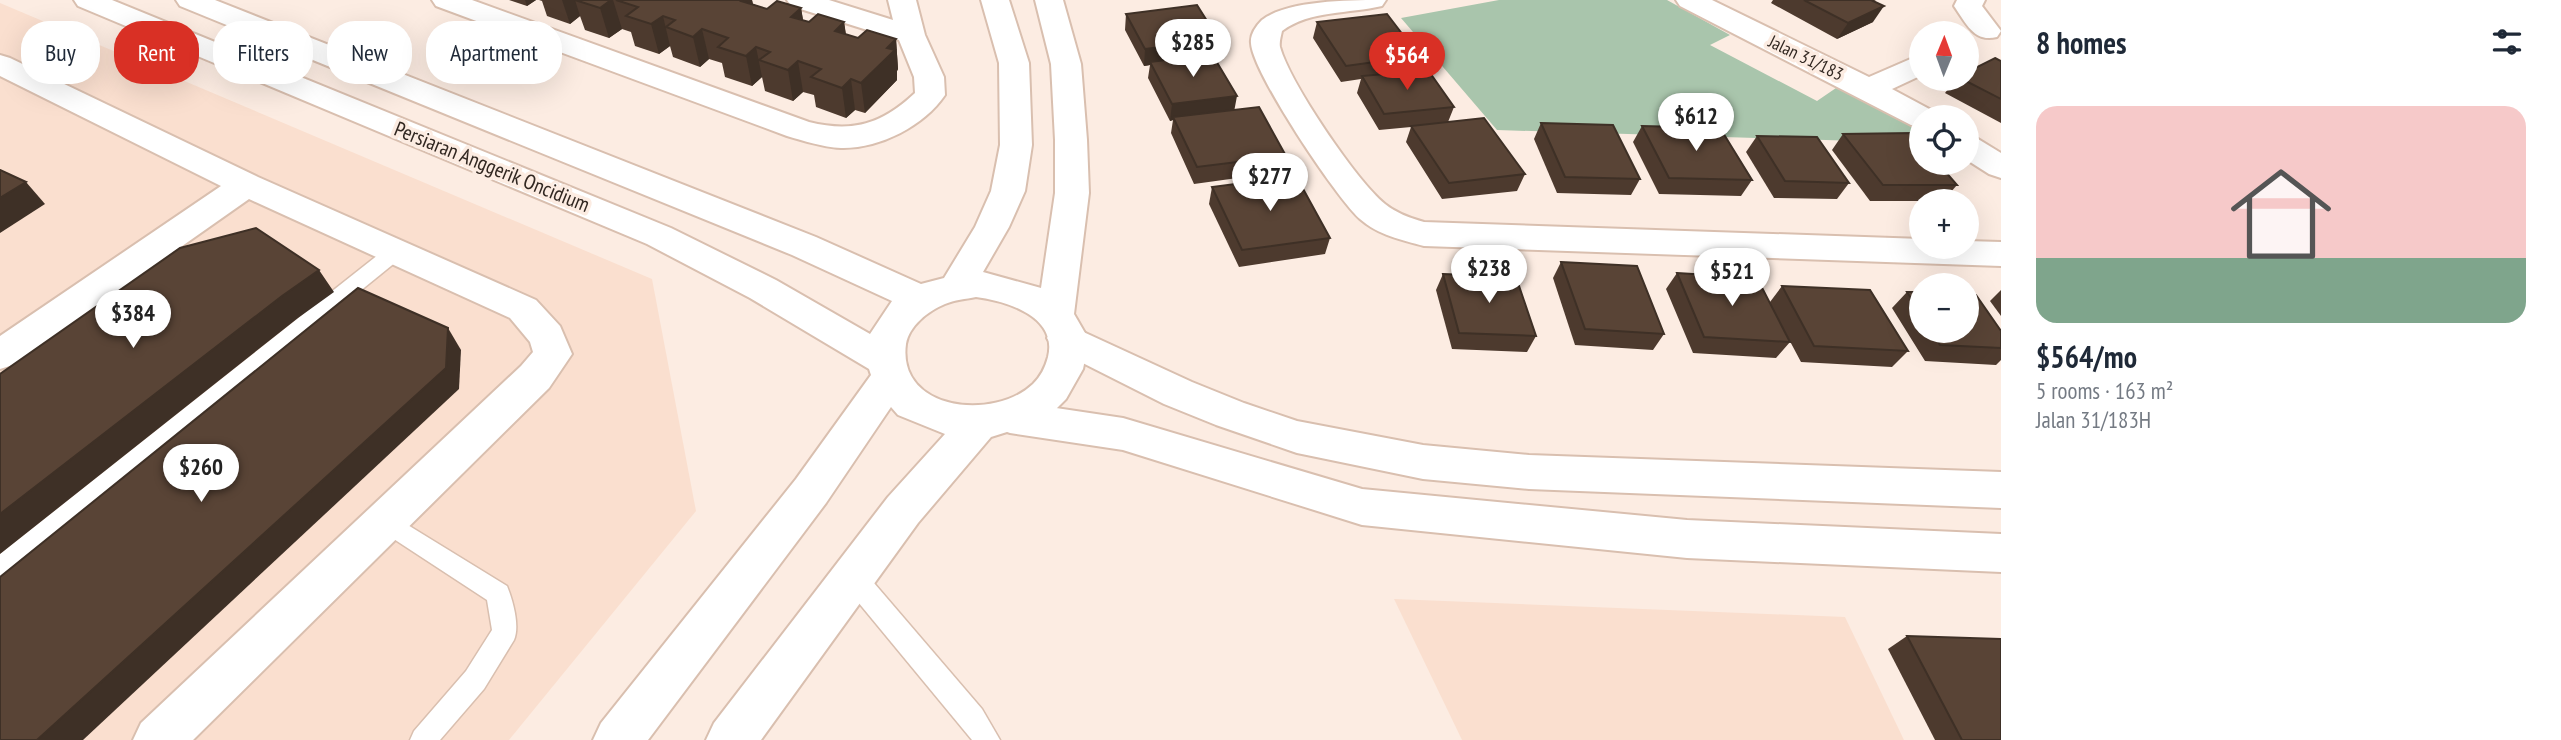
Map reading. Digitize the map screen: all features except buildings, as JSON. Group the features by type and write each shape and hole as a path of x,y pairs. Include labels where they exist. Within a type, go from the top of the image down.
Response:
{"street":[{"name":"Persiaran Anggerik Oncidium","path":"88,0 659,236 763,289 887,369"},
{"name":"Persiaran Anggerik Oncidium","path":"190,0 804,246 920,299"},
{"path":"446,0 798,129 823,136 849,138 899,120 918,108 930,95 929,77 911,35 902,0"},
{"path":"801,0 911,35"},
{"path":"958,285 992,227 1007,191 1016,145 1014,63 995,0"},
{"path":"731,740 903,510 995,419 1038,403 1057,384 1067,362 1060,327 1072,193 1071,140 1066,64 1049,0"},
{"path":"1372,0 1296,14 1275,23 1266,33 1265,45 1308,123 1359,200 1374,214 1396,226 1434,235 2001,254"},
{"name":"Jalan 31/183","path":"1690,0 1909,111"},
{"path":"1970,0 1968,6 1985,35"},
{"path":"0,64 246,186 523,309 547,336 553,354 535,377 158,740"},
{"path":"1869,89 1909,69"},
{"path":"1979,153 2001,167"},
{"path":"0,355 246,186"},
{"path":"2001,490 1529,472 1423,462 1297,437 1178,393 1060,327 1043,305 1012,289 995,285 958,285 920,299 904,311 892,326 885,342 887,369 900,393 915,406 935,416 995,419 1123,434 1362,507 1687,539 2001,553"},
{"path":"618,740 811,491 887,369"}],"lane":[{"path":"0,568 395,252"},
{"path":"385,521 498,594 505,632 475,680 423,740"},
{"path":"853,577 973,718 987,740"}],"shaded area":[{"path":"0,3 43,21 21,21 21,84 100,84 100,45 114,51 114,84 191,84 652,279 696,511 509,740 0,740"},
{"path":"1394,599 1845,617 1904,740 1462,740"}],"green space":[{"path":"1499,0 1667,0 1730,35 1710,45 1817,101 1836,88 1898,117 1909,125 1909,143 1497,130 1401,18"}]}
